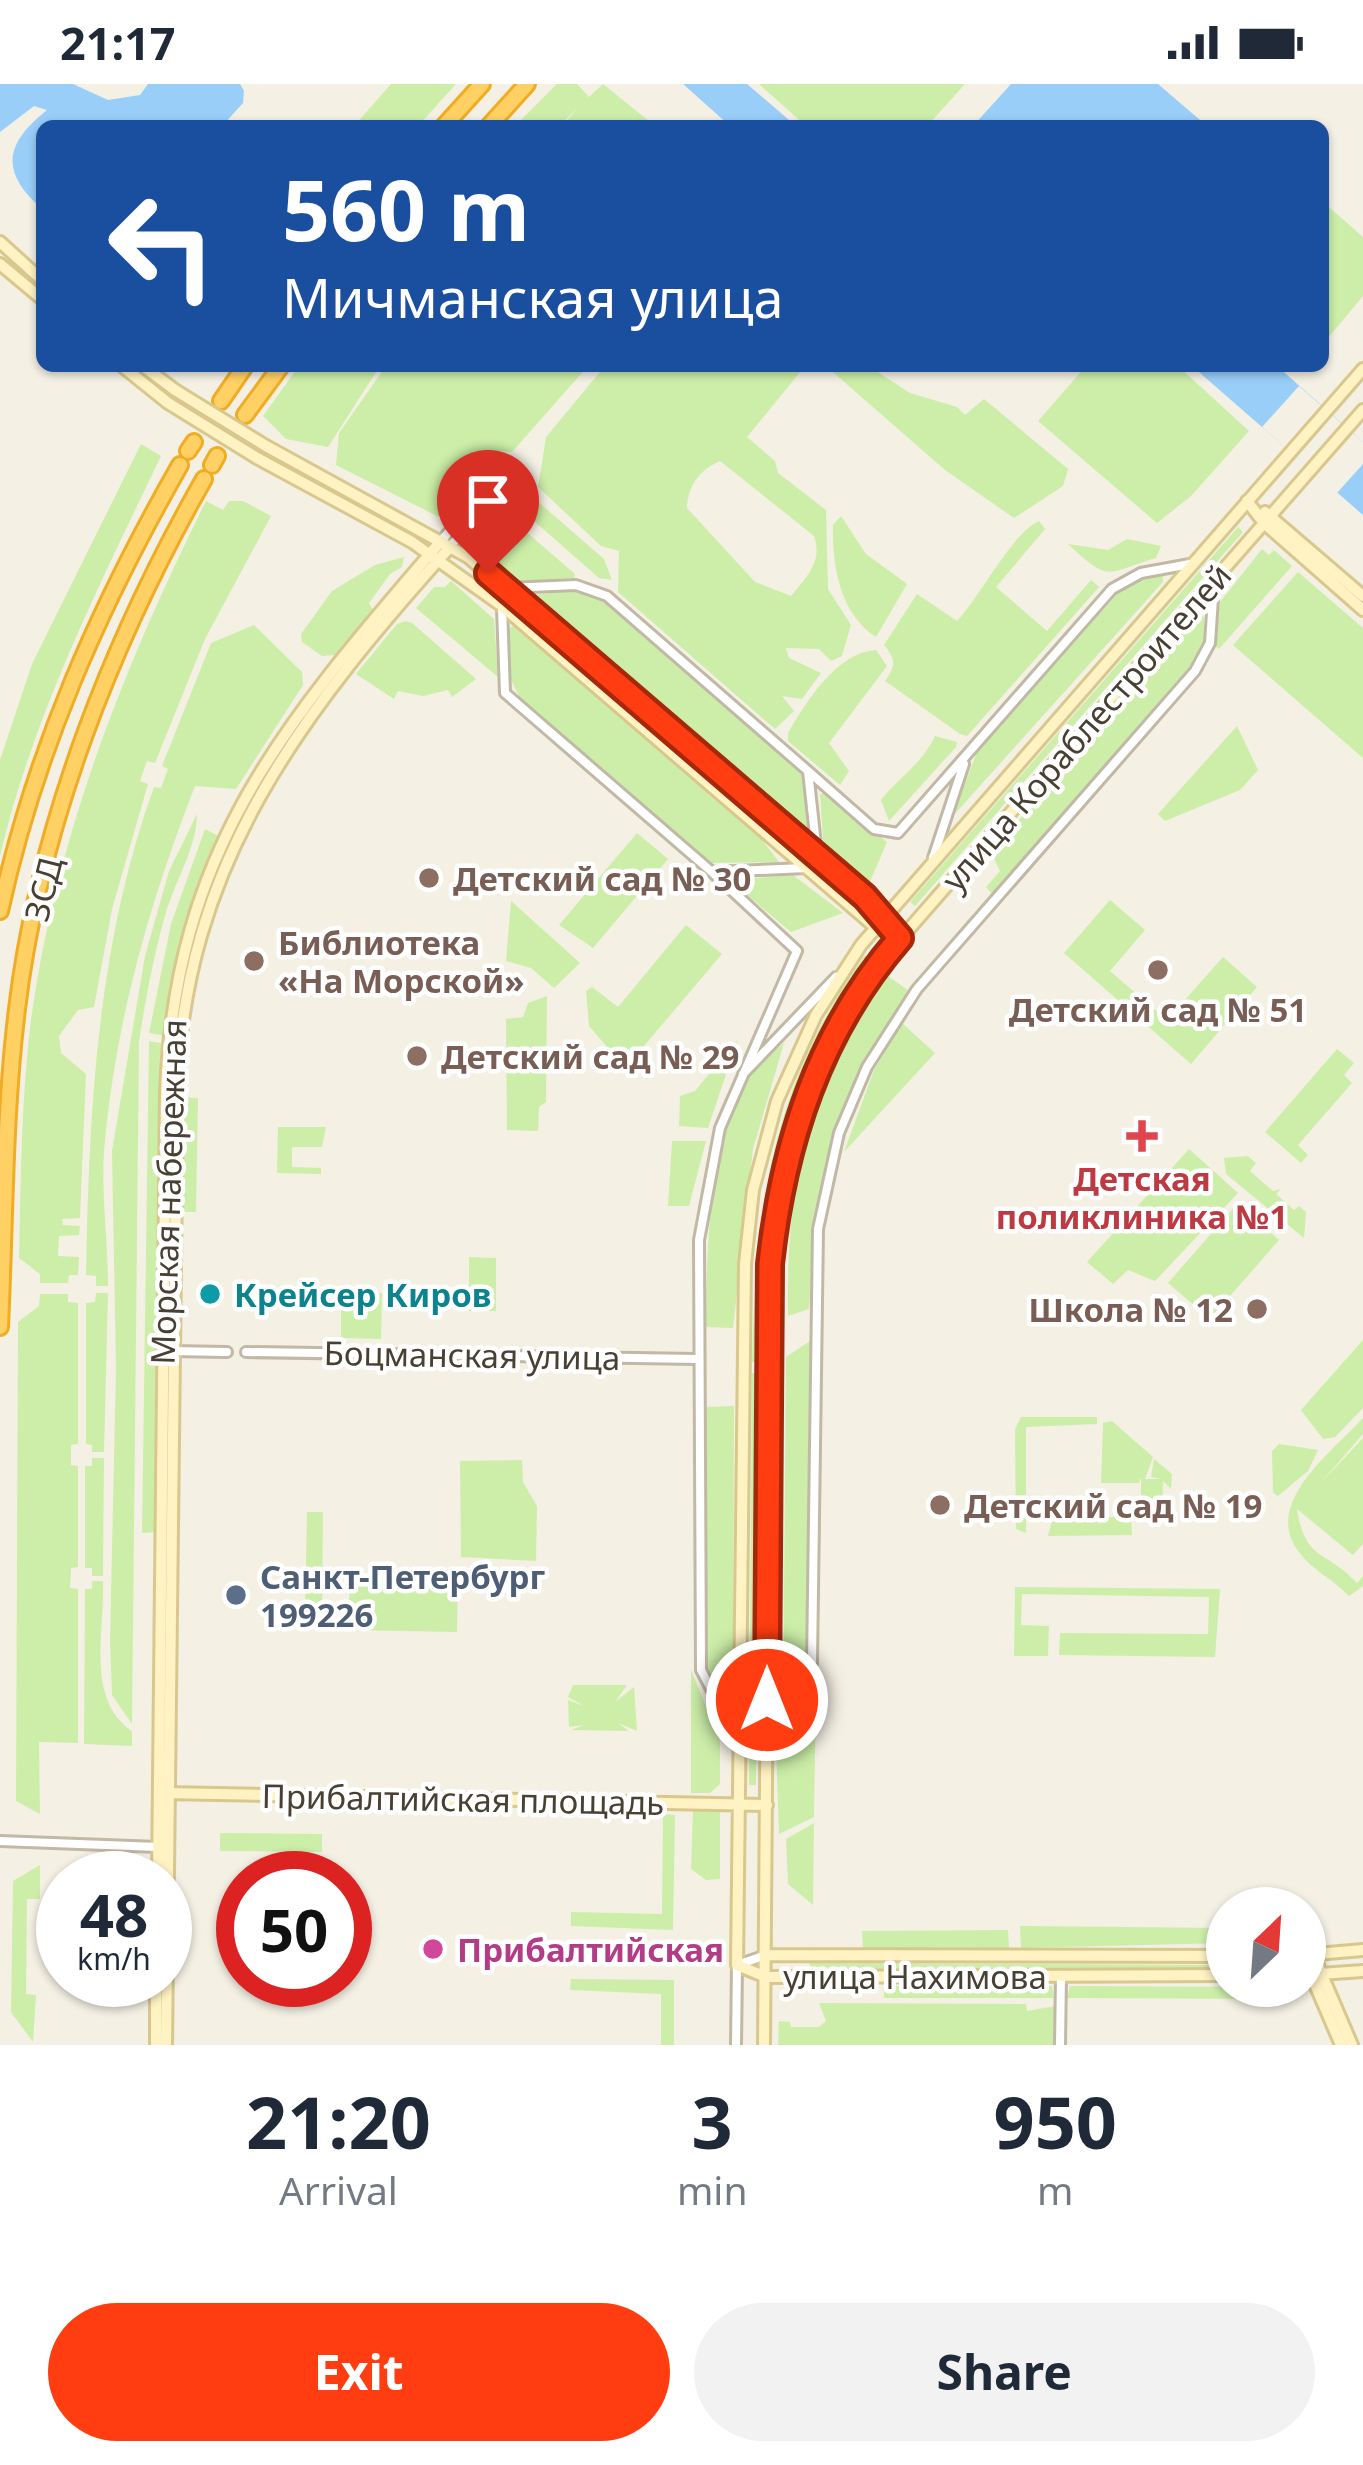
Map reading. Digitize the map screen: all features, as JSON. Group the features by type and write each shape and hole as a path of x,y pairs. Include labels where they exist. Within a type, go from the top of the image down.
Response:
{"highway":[{"path":"449,120 482,84"},
{"path":"494,120 526,84"},
{"path":"220,401 241,372"},
{"path":"244,415 276,372"},
{"name":"ЗСД","path":"0,911 51,727 92,628 187,453"},
{"name":"ЗСД","path":"0,1327 15,1026 36,911 86,737 122,644 160,555 211,467"}],"main road":[{"path":"0,242 36,275"},
{"path":"0,264 36,294"},
{"name":"улица Кораблестроителей","path":"737,1965 747,1227 777,1101 842,971 875,927 1363,369"},
{"path":"129,372 168,403 257,458 435,556 502,606 875,927 900,938"},
{"path":"151,372 266,446 445,544 508,588 818,856 885,916 900,938"},
{"name":"улица Кораблестроителей","path":"764,2045 770,1264 779,1195 819,1065 862,986 900,938 1363,410"},
{"path":"1247,501 1363,610"},
{"path":"1267,519 1363,596"},
{"name":"Морская набережная","path":"166,2045 168,1351 178,1067 185,1001 206,915 239,833 288,742 445,544"},
{"name":"Морская набережная","path":"158,1851 164,1793"},
{"name":"Прибалтийская площадь","path":"164,1793 767,1804"},
{"path":"1326,1953 1363,1950"},
{"name":"улица Нахимова","path":"766,1955 1206,1956"},
{"name":"улица Нахимова","path":"737,1965 766,1977 1206,1975"},
{"path":"1326,1973 1363,1971"},
{"path":"1326,1998 1352,2045"},
{"path":"156,2045 157,2007"},
{"path":"1326,2007 1341,2045"}],"street":[{"name":"Морская набережная","path":"495,479 502,479 445,544 495,479"},
{"path":"508,588 576,585 608,596 867,823 890,834 904,826 1112,589 1141,573 1191,564"},
{"path":"767,1747 812,1663 818,1229 839,1133 867,1067 916,989 1195,671 1210,643 1214,582"},
{"path":"502,606 505,693 795,945 797,959 737,1080 718,1135 699,1240 701,1670 741,1745"},
{"path":"931,865 966,757"},
{"path":"808,771 814,784 818,856"},
{"path":"712,872 808,868"},
{"path":"737,1080 842,971"},
{"path":"168,1351 227,1352"},
{"name":"Боцманская улица","path":"246,1352 697,1359"},
{"path":"0,1840 158,1847"},
{"name":"улица Нахимова","path":"737,1965 766,1955"},
{"name":"улица Кораблестроителей","path":"736,2045 737,1965"},
{"path":"1060,2045 1061,1976"}],"green space":[{"path":"391,84 456,84 423,120 359,120"},
{"path":"557,84 577,84 589,97 603,84 648,120 568,120 578,107 566,120 521,120"},
{"path":"759,84 965,84 932,120 799,120"},
{"path":"1329,207 1363,237 1363,296 1329,337"},
{"path":"295,372 376,372 328,447 286,439 263,416"},
{"path":"382,372 583,372 512,452 501,451 439,517 336,465 339,433"},
{"path":"600,372 800,372 747,437 775,461 778,473 826,510 828,589 851,625 842,656 831,661 819,649 786,648 789,658 821,673 802,699 782,696 794,711 775,729 618,592 619,551 601,546 538,487 546,437","holes":["720,461 814,536 815,561 791,596 755,582 687,508 696,480"]},
{"path":"833,372 877,372 910,393 957,407 965,415 984,399 1068,469 1063,486 1014,518 945,470"},
{"path":"1081,372 1185,372 1249,431 1191,496 1157,523 1038,421"},
{"path":"141,444 161,456 49,702 0,856 0,760 32,664"},
{"path":"528,493 604,559 612,580 599,578 518,507"},
{"path":"206,501 223,510 229,501 243,501 271,516 205,639 155,763 147,761 140,781 148,784 112,909 94,1007 78,1010 59,1036 61,1053 86,1074 80,1218 62,1219 63,1225 80,1226 79,1235 59,1236 58,1256 79,1257 78,1275 69,1275 68,1283 40,1283 40,1274 19,1258 25,1079 42,952 57,884 97,753 148,626"},
{"path":"502,511 575,574 574,578 521,581 476,552 481,534"},
{"path":"841,516 866,554 907,584 876,637 854,616 841,588 833,525"},
{"path":"1039,521 1045,529 996,587 1047,631 1091,580 1099,587 967,736 960,734 885,681 893,663 884,645 917,594 957,621 1018,538"},
{"path":"1238,527 1243,532 915,906 910,902"},
{"path":"1127,539 1161,546 1156,558 1109,572 1068,544 1108,550"},
{"path":"1262,549 1269,555 1274,550 1292,566 1219,649 1214,645 1220,602"},
{"path":"404,557 402,567 390,574 369,603 373,611 335,655 322,656 302,642 301,634 332,591 375,565"},
{"path":"1298,572 1363,628 1363,758 1233,645"},
{"path":"1163,576 1163,582 952,817 977,752 1117,594 1140,579"},
{"path":"451,581 494,619 498,677 416,608 434,587 445,587"},
{"path":"580,590 600,597 800,773 807,783 809,832 771,809 531,595"},
{"path":"1199,614 1204,617 1204,642 1190,667 992,894 986,887 1000,871 991,852"},
{"path":"406,621 476,679 452,697 448,690 423,696 398,691 394,699 356,674 397,624"},
{"path":"254,625 302,672 303,685 236,789 195,786 164,872 138,960 110,1094 104,1158 108,1286 96,1286 96,1276 86,1275 90,1151 100,1028 120,906 154,787 161,788 168,769 162,766 211,643"},
{"path":"514,626 753,828 779,862 711,863 520,698 510,678 508,628"},
{"path":"876,650 887,666 829,743 849,771 840,785 788,741 788,733 836,669 848,659"},
{"path":"1237,726 1258,770 1240,790 1165,821 1158,814"},
{"path":"935,736 957,742 956,747 889,821 881,800"},
{"path":"826,793 887,842 868,886 823,840 820,794"},
{"path":"197,814 190,851 162,928 139,1041 132,1724 112,1695 110,1641 116,1368 112,1151 145,956 169,871"},
{"path":"205,829 218,836 197,884 166,1036 149,1033 171,924"},
{"path":"637,833 668,859 593,948 559,925"},
{"path":"793,875 843,913 791,932 729,880"},
{"path":"1110,900 1145,930 1110,971 1167,1020 1223,957 1257,987 1191,1064 1064,953"},
{"path":"511,901 580,963 554,988 531,968 506,961"},
{"path":"686,925 722,954 627,1066 623,1065 589,1026 586,991 592,987 618,1007"},
{"path":"865,955 870,959 814,1055 782,1152 766,1253 760,1362 752,1362 758,1251 775,1149 808,1052"},
{"path":"885,974 909,991 847,1108 818,1218 809,1309 788,1316 791,1225 807,1137 837,1053"},
{"path":"547,996 546,1102 539,1107 538,1131 507,1130 506,1019 523,1017 528,1003"},
{"path":"902,1023 935,1053 844,1152 874,1070"},
{"path":"738,1039 708,1128 679,1126 680,1096 695,1091"},
{"path":"149,1041 166,1044 159,1532 142,1533"},
{"path":"784,1043 753,1149 733,1328 705,1327 716,1163 731,1101 742,1080"},
{"path":"1337,1049 1354,1063 1344,1075 1352,1083 1298,1145 1308,1155 1301,1163 1265,1132"},
{"path":"182,1097 198,1098 196,1212 180,1212"},
{"path":"278,1127 326,1127 322,1147 292,1147 292,1167 321,1168 321,1174 277,1173"},
{"path":"672,1141 706,1141 689,1206 668,1206"},
{"path":"1189,1149 1238,1193 1155,1281 1128,1270 1113,1284 1087,1262"},
{"path":"1248,1156 1256,1163 1250,1171 1273,1191 1281,1189 1276,1194 1294,1210 1299,1206 1306,1212 1304,1238 1226,1174 1224,1158"},
{"path":"1237,1204 1279,1240 1210,1319 1168,1283"},
{"path":"469,1257 496,1258 496,1311 469,1311"},
{"path":"341,1292 382,1293 381,1339 341,1338"},
{"path":"96,1293 108,1293 104,1452 92,1452 92,1445 86,1444 86,1303 95,1302"},
{"path":"40,1294 68,1294 68,1302 78,1303 78,1444 71,1445 71,1465 78,1466 78,1567 71,1568 70,1588 78,1589 78,1743 39,1742 40,1814 16,1801 18,1322 39,1306"},
{"path":"1363,1340 1363,1408 1335,1437 1323,1439 1301,1410"},
{"path":"810,1341 806,1650 783,1711 786,1357"},
{"path":"752,1373 759,1373 756,1785 749,1785"},
{"path":"734,1406 733,1704 706,1667 705,1407"},
{"path":"1021,1417 1097,1417 1097,1424 1026,1427 1026,1533 1016,1529 1015,1429"},
{"path":"1363,1418 1363,1434 1318,1486 1363,1438 1363,1544 1353,1555 1297,1509 1312,1547 1357,1583 1363,1576 1363,1586 1349,1596 1299,1552 1290,1534 1289,1515 1306,1479"},
{"path":"1112,1421 1153,1457 1145,1479 1161,1479 1151,1477 1154,1459 1172,1474 1171,1489 1163,1481 1162,1516 1141,1516 1141,1477 1139,1483 1101,1483 1103,1423"},
{"path":"1279,1444 1318,1450 1308,1471 1278,1496 1273,1493 1272,1451"},
{"path":"92,1458 104,1458 103,1576 92,1576 92,1568 85,1568 85,1466 92,1466"},
{"path":"522,1460 523,1482 537,1506 536,1561 461,1557 460,1461"},
{"path":"307,1512 323,1512 322,1608 305,1607"},
{"path":"1053,1517 1131,1517 1132,1535 1048,1536"},
{"path":"350,1574 458,1576 457,1632 348,1630"},
{"path":"92,1581 103,1581 103,1683 117,1718 132,1731 132,1746 84,1744 85,1589 92,1589"},
{"path":"1015,1587 1220,1589 1215,1657 1059,1655 1060,1633 1208,1634 1209,1597 1022,1594 1021,1625 1049,1626 1048,1656 1014,1656"},
{"path":"691,1670 720,1741 720,1784 710,1793 691,1793"},
{"path":"573,1685 627,1685 615,1702 634,1687 637,1731 618,1723 629,1731 571,1730 584,1725 569,1727 568,1700 584,1706 568,1697"},
{"path":"816,1685 814,1817 779,1834 776,1747"},
{"path":"693,1809 720,1810 720,1879 706,1880 691,1869"},
{"path":"663,1814 675,1815 673,1930 571,1926 571,1912 662,1914"},
{"path":"814,1823 813,1905 788,1884 786,1839"},
{"path":"220,1833 322,1834 322,1851 220,1851"},
{"path":"36,1867 36,1899 27,1899 26,1994 36,1995 33,2042 11,2012 13,1881"},
{"path":"1020,1926 1206,1928 1206,1944 1021,1948"},
{"path":"1008,1930 1009,1948 863,1948 862,1931"},
{"path":"810,1963 1206,1965 1206,1971 810,1970"},
{"path":"571,1979 674,1980 674,2045 661,2045 661,1994 570,1990"},
{"path":"884,1986 1052,1986 1054,1998 884,1998"},
{"path":"1070,1986 1206,1987 1206,1999 1067,1998"},
{"path":"819,2003 1026,2004 1027,2011 1055,2006 1054,2045 778,2045 779,2021 790,2022 791,2027 819,2027 826,2021"}],"water":[{"path":"0,84 73,84 108,100 140,95 148,84 240,84 244,91 243,103 227,120 36,120 36,203 19,183 13,159 22,135 32,123 47,110 34,106 0,132"},
{"path":"683,84 747,84 789,120 723,120"},
{"path":"1011,84 1158,84 1200,120 978,120"},
{"path":"1199,372 1284,372 1363,442 1363,515"}],"pier":[{"path":"1299,386 1363,442 1363,464 1337,493 1262,427"}],"place":[{"name":"Детский сад № 30","path":"429,878"},
{"name":"Библиотека «На Морской»","path":"254,961"},
{"name":"Детский сад № 51","path":"1158,970"},
{"name":"Детский сад № 29","path":"417,1056"},
{"name":"Детская поликлиника №1","path":"1142,1136"},
{"name":"Крейсер Киров","path":"210,1294"},
{"name":"Школа № 12","path":"1257,1309"},
{"name":"Детский сад № 19","path":"940,1505"},
{"name":"Санкт-Петербург 199226","path":"236,1595"},
{"name":"Прибалтийская","path":"433,1949"}],"route":[{"path":"488,573 865,897 900,938 862,986 819,1065 802,1107 779,1195 770,1264 767,1700"}]}
